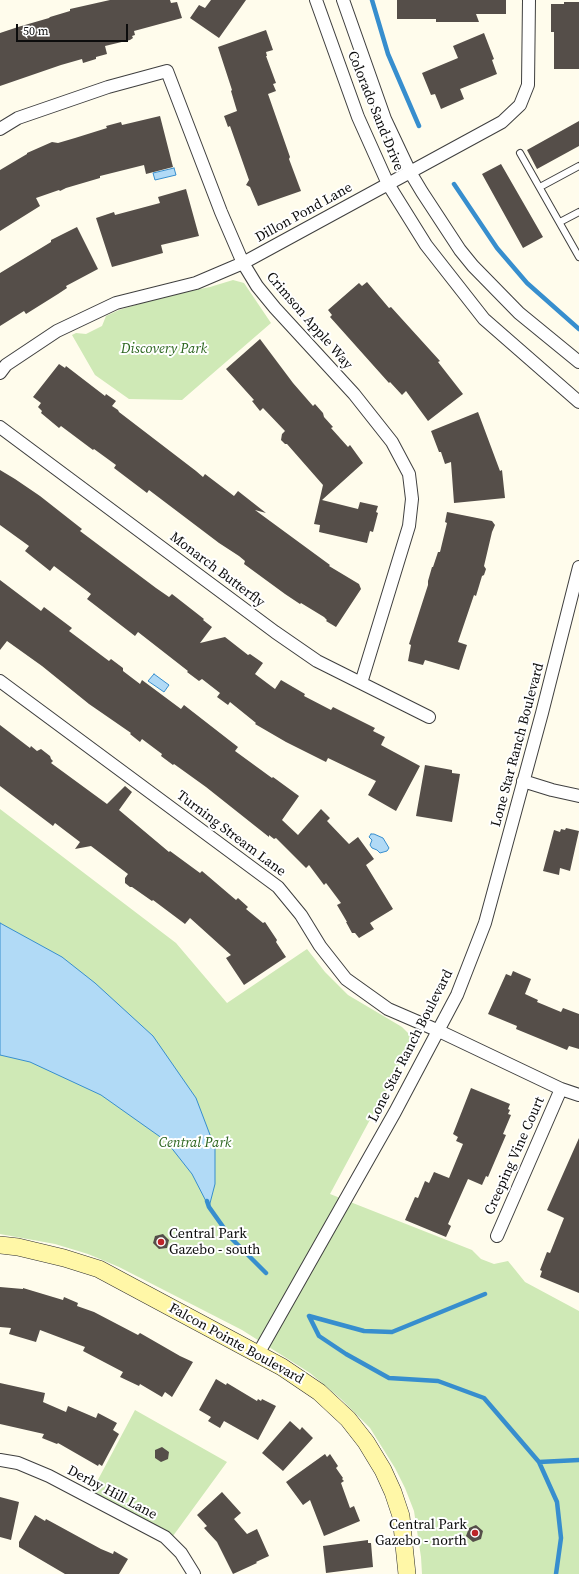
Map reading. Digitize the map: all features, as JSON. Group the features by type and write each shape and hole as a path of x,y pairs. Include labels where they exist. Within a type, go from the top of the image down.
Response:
{"street":[{"name":"Colorado Sand Drive","path":"316,0 358,117 388,184 426,245 484,319 579,402"},
{"name":"Colorado Sand Drive","path":"343,0 363,59 386,119 410,172 456,244 473,266 519,313 579,362"},
{"name":"Dillon Pond Lane","path":"0,373 6,364 57,331 116,304 196,283 243,263 502,122 520,105 528,85 529,0"},
{"name":"Crimson Apple Way","path":"0,129 18,118 38,111 108,87 167,71 223,218 243,263 257,286 275,308 354,394 392,442 409,474 412,498 409,526 361,683"},
{"name":"Monarch Butterfly","path":"0,427 275,632 317,661 429,717"},
{"name":"Lone Star Ranch Boulevard","path":"258,1354 387,1126 457,995 485,924 560,645 579,567"},
{"name":"Turning Stream Lane","path":"0,681 278,887 301,915 320,946 346,979 388,1009 439,1031 561,1089 579,1095"},
{"path":"523,781 579,796"},
{"name":"Creeping Vine Court","path":"497,1236 561,1089"},
{"name":"Falcon Pointe Boulevard","path":"0,1245 18,1247 64,1258 99,1269 282,1367 319,1392 348,1419 366,1442 384,1470 394,1492 399,1510 408,1574"},
{"name":"Derby Hill Lane","path":"0,1460 18,1463 49,1476 165,1537 181,1553 194,1574"}],"lane":[{"path":"520,153 579,257"},
{"path":"540,187 579,166"},
{"path":"560,222 579,212"}],"green space":[{"name":"Discovery Park","path":"233,280 244,283 271,323 182,400 129,399 95,375 72,335 76,333 86,334 102,326 106,316 119,310 165,296 210,287"},
{"name":"Central Park","path":"0,809 176,943 227,1003 307,949 325,972 348,995 402,1027 410,1035 408,1049 330,1194 472,1250 481,1259 494,1264 508,1261 525,1282 579,1311 579,1574 422,1574 414,1511 395,1468 370,1428 341,1399 310,1373 242,1330 119,1267 88,1254 55,1244 0,1234"},
{"path":"135,1410 227,1462 173,1536 92,1491"}],"water":[{"path":"174,168 176,175 155,180 153,173"},
{"path":"154,674 169,685 164,692 148,681"},
{"path":"371,834 383,838 389,848 387,851 380,853 372,848 370,845 372,840 369,837"},
{"path":"0,923 62,957 95,983 153,1036 196,1098 215,1148 215,1184 209,1207 192,1174 166,1141 101,1095 30,1062 0,1055"}],"building":[{"path":"110,0 170,0 171,3 177,2 182,18 134,31 135,35 132,36 133,38 130,40 105,46 107,54 96,57 96,59 83,63 82,59 0,86 0,33 70,11 70,9"},
{"path":"211,0 246,0 219,38 190,18 199,5 205,8"},
{"path":"397,0 506,0 506,14 476,14 479,22 436,22 436,19 397,19"},
{"path":"564,2 579,2 579,69 554,69 554,32 551,32 551,4 564,4"},
{"path":"266,30 273,50 266,52 266,56 276,83 273,84 276,91 268,94 301,191 258,206 250,187 246,185 249,180 230,126 228,127 224,116 237,111 218,47"},
{"path":"484,33 494,59 492,60 497,74 460,89 464,99 441,109 435,94 431,95 422,73 458,58 453,46"},
{"path":"160,116 173,167 146,174 144,165 100,176 100,178 36,198 40,206 0,231 0,170 27,153 52,142 58,143 107,128 106,126 121,122 122,125"},
{"path":"579,121 579,146 537,169 527,150"},
{"path":"501,164 543,237 523,248 482,174"},
{"path":"186,189 199,236 161,245 163,253 112,267 96,218 114,212 115,215 160,203 158,197"},
{"path":"77,227 98,269 66,286 67,288 26,314 24,311 0,326 0,273 51,242 51,240"},
{"path":"367,282 389,308 391,307 440,361 438,362 463,394 428,421 406,391 402,395 390,382 389,383 330,317 332,315 328,310 359,283 362,286"},
{"path":"260,339 293,383 313,406 315,404 323,413 324,417 333,427 331,428 348,447 350,445 363,463 322,500 358,509 360,502 378,506 376,512 378,513 373,532 370,531 367,543 319,532 320,525 314,524 323,485 287,444 281,440 282,434 285,431 263,408 260,411 252,401 254,400 226,369"},
{"path":"59,364 65,368 66,366 105,396 106,394 116,401 112,406 203,477 205,474 234,496 238,491 266,513 255,510 330,565 329,566 359,584 361,589 336,627 326,621 327,620 324,617 285,594 244,564 245,561 239,556 219,543 149,490 147,493 114,468 116,465 61,426 59,428 41,413 42,411 38,407 41,403 33,397"},
{"path":"478,412 500,471 502,470 505,498 454,503 451,462 445,464 431,431"},
{"path":"0,470 40,496 82,529 80,531 156,588 169,597 172,594 204,619 203,620 212,627 200,643 225,637 248,655 250,654 263,663 255,674 275,689 281,680 305,694 304,696 331,710 333,707 375,728 373,731 385,737 381,745 420,766 396,811 368,795 376,781 328,758 326,762 286,742 255,724 256,723 230,702 228,705 217,697 220,693 202,679 199,681 138,632 135,636 87,599 91,594 54,566 50,571 25,551 29,546 0,525"},
{"path":"447,512 492,521 495,525 484,566 486,569 484,575 482,576 476,596 474,595 458,642 467,645 459,670 425,660 423,665 408,661 411,645 409,644 428,585 432,567 438,552 440,552 447,523 445,522"},
{"path":"0,580 41,611 44,607 72,628 69,631 109,661 111,659 123,668 123,671 140,684 142,680 181,709 184,705 238,747 235,751 299,796 282,820 298,835 321,809 330,818 327,821 349,844 358,837 374,859 366,865 393,909 370,923 374,929 359,938 355,933 352,933 337,905 341,903 326,883 324,885 309,865 306,868 276,838 274,839 269,835 269,837 206,787 161,756 162,754 142,739 140,742 130,734 131,733 89,704 42,666 7,641 0,650"},
{"path":"0,725 30,748 31,746 37,751 41,749 50,756 53,761 51,763 107,804 125,786 132,792 119,810 169,852 170,851 200,873 202,871 236,900 238,898 248,907 246,909 263,923 265,922 286,957 244,985 226,958 231,955 190,918 185,924 153,900 152,901 130,887 125,883 125,878 128,874 91,846 75,849 80,842 55,823 53,826 0,786"},
{"path":"425,765 452,770 452,773 460,774 452,822 416,816"},
{"path":"566,828 579,831 570,871 560,868 559,875 543,871 554,830 560,832 561,829 565,830"},
{"path":"513,971 531,979 525,994 538,1000 537,1002 561,1012 563,1008 579,1014 579,1049 569,1046 567,1050 516,1029 517,1026 488,1014 506,974 511,976"},
{"path":"471,1088 510,1104 508,1114 511,1115 503,1134 506,1135 488,1177 486,1176 482,1185 468,1179 448,1224 451,1226 446,1237 405,1220 415,1197 418,1198 425,1181 429,1183 434,1172 449,1178 463,1144 456,1141 458,1137 453,1134"},
{"path":"579,1138 579,1293 540,1277 542,1271 540,1270 547,1252 550,1253 564,1218 547,1210"},
{"name":"Central Park Gazebo - south","path":"163,1234 169,1240 167,1248 159,1249 153,1243 155,1236"},
{"path":"0,1287 23,1288 63,1300 64,1297 78,1303 77,1306 94,1312 138,1335 140,1333 193,1362 172,1397 165,1392 162,1397 140,1384 139,1386 120,1377 123,1372 83,1351 85,1347 40,1330 36,1342 9,1334 11,1328 0,1327"},
{"path":"216,1379 226,1385 227,1383 257,1401 258,1399 261,1401 262,1399 276,1406 258,1440 224,1421 220,1428 208,1421 211,1417 199,1410"},
{"path":"0,1383 45,1393 43,1402 66,1412 68,1406 96,1418 98,1413 117,1423 113,1430 119,1434 102,1466 99,1464 98,1466 58,1443 57,1444 42,1438 44,1434 0,1424"},
{"path":"290,1421 300,1430 302,1427 313,1438 283,1471 262,1453"},
{"path":"162,1447 169,1452 168,1459 161,1462 155,1458 155,1450"},
{"path":"325,1454 327,1457 330,1454 338,1466 336,1468 343,1478 342,1479 344,1481 341,1483 350,1508 354,1506 360,1521 324,1536 310,1500 303,1505 286,1482"},
{"path":"222,1492 241,1513 234,1519 247,1534 257,1529 269,1556 233,1574 217,1542 204,1528 207,1526 197,1515"},
{"path":"0,1497 19,1502 11,1540 0,1537"},
{"path":"35,1515 45,1521 46,1519 101,1549 113,1554 114,1551 128,1559 119,1574 65,1574 19,1547 19,1542"},
{"name":"Central Park Gazebo - north","path":"476,1525 483,1531 481,1539 473,1542 466,1536 469,1528"},
{"path":"368,1540 368,1543 371,1543 373,1567 326,1573 323,1546"}],"waterway":[{"path":"372,0 388,54 419,126"},
{"path":"454,184 497,248 527,283 579,329"},
{"path":"207,1201 209,1207 231,1238 266,1273"},
{"path":"309,1316 364,1331 392,1332 485,1294"},
{"path":"309,1316 319,1336 346,1354 389,1378 438,1381 484,1398 539,1462 557,1502 561,1538 556,1574"},
{"path":"539,1462 579,1460"}],"place":[{"name":"Central Park Gazebo - south","path":"161,1242"},
{"name":"Central Park Gazebo - north","path":"475,1533"}]}
